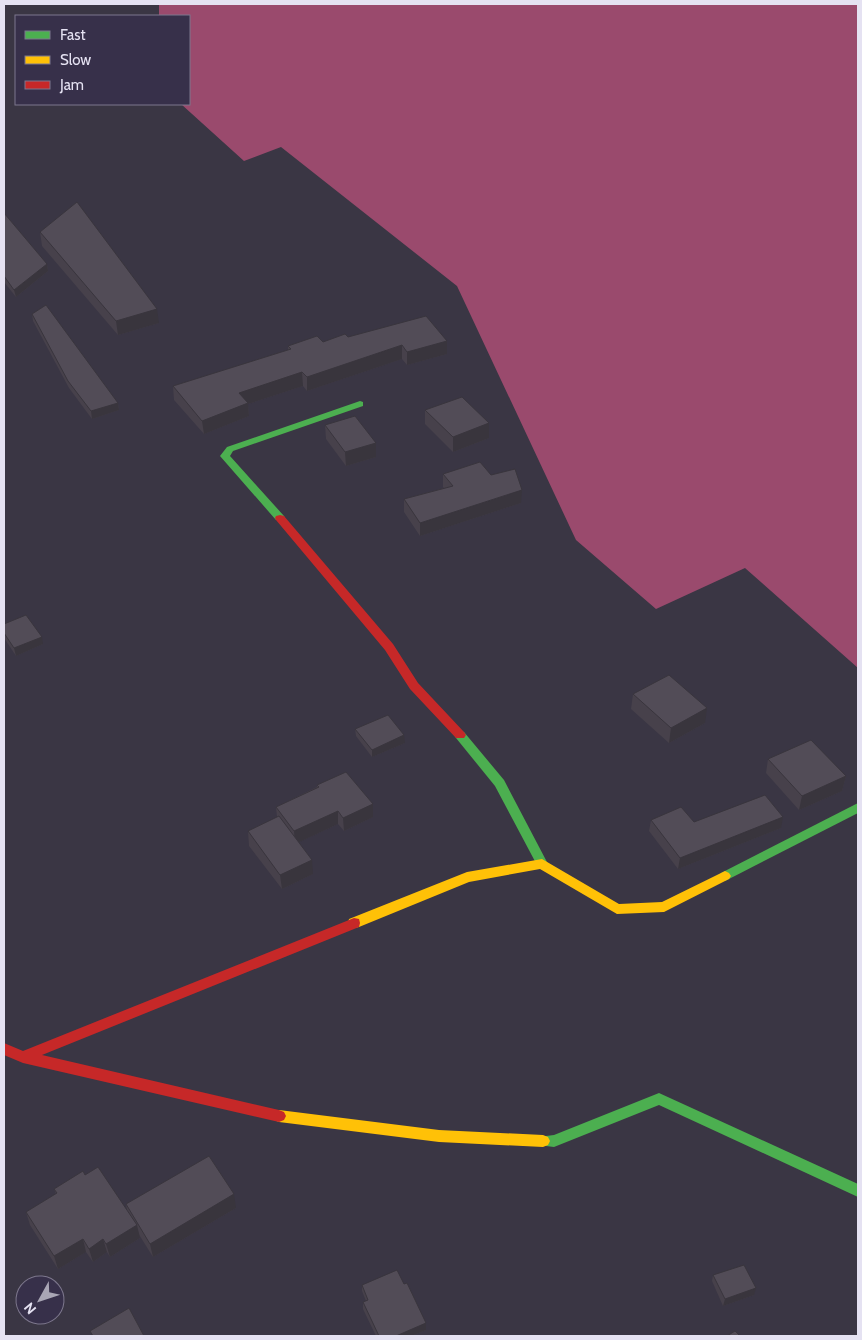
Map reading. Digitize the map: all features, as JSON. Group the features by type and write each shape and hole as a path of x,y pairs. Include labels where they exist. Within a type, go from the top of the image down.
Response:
{"street":[{"path":"360,404 230,449 225,456 333,579 389,647 414,686 444,716 500,783 542,864 617,909 664,907 858,808"},
{"path":"23,1057 467,877 542,864"},
{"path":"4,1049 23,1057 265,1114 439,1136 554,1141 659,1099 858,1191"}],"shaded area":[{"path":"159,4 858,4 858,668 745,568 656,609 576,540 457,286 281,147 244,161 182,105 190,105 190,15 159,15"}],"building":[{"path":"77,202 157,309 116,321 40,232"},
{"path":"4,213 47,264 14,290 4,276"},
{"path":"46,305 118,403 91,411 68,381 32,314"},
{"path":"426,316 447,341 407,352 402,345 307,377 302,372 239,393 248,403 202,421 173,386 291,349 288,346 317,336 323,342 345,334 348,337"},
{"path":"462,397 489,423 453,437 425,410"},
{"path":"355,416 376,443 345,452 325,425"},
{"path":"480,462 491,475 515,469 522,490 420,523 404,499 453,486 443,474"},
{"path":"26,615 42,637 14,648 4,633 4,624"},
{"path":"669,675 707,708 671,728 633,694"},
{"path":"388,715 404,735 372,750 355,729"},
{"path":"811,740 846,776 802,796 768,759"},
{"path":"346,772 373,804 343,818 338,811 294,831 276,807"},
{"path":"765,795 783,817 680,858 651,820 681,807 694,822"},
{"path":"279,816 312,860 280,875 248,831"},
{"path":"209,1156 234,1194 150,1244 126,1204"},
{"path":"98,1167 137,1225 106,1244 103,1239 89,1249 83,1239 54,1256 26,1212 57,1193 54,1189 83,1171 85,1175"},
{"path":"744,1265 756,1288 725,1299 713,1275"},
{"path":"397,1270 404,1284 407,1283 426,1323 396,1336 379,1336 363,1302 368,1300 362,1285"},
{"path":"129,1308 144,1336 93,1336 90,1331"},
{"path":"735,1331 740,1336 727,1336"}],"traffic: fast":[{"path":"280,518 225,456 230,449 360,404"},
{"path":"460,735 500,783 542,864"},
{"path":"725,876 858,808"},
{"path":"543,1141 554,1141 659,1099 858,1191"}],"traffic: slow":[{"path":"354,923 467,877 542,864 617,909 664,907 725,876"},
{"path":"279,1116 439,1136 543,1141"}],"traffic: jam":[{"path":"280,518 389,647 414,686 460,735"},
{"path":"23,1057 354,923"},
{"path":"4,1049 23,1057 279,1116"}]}
